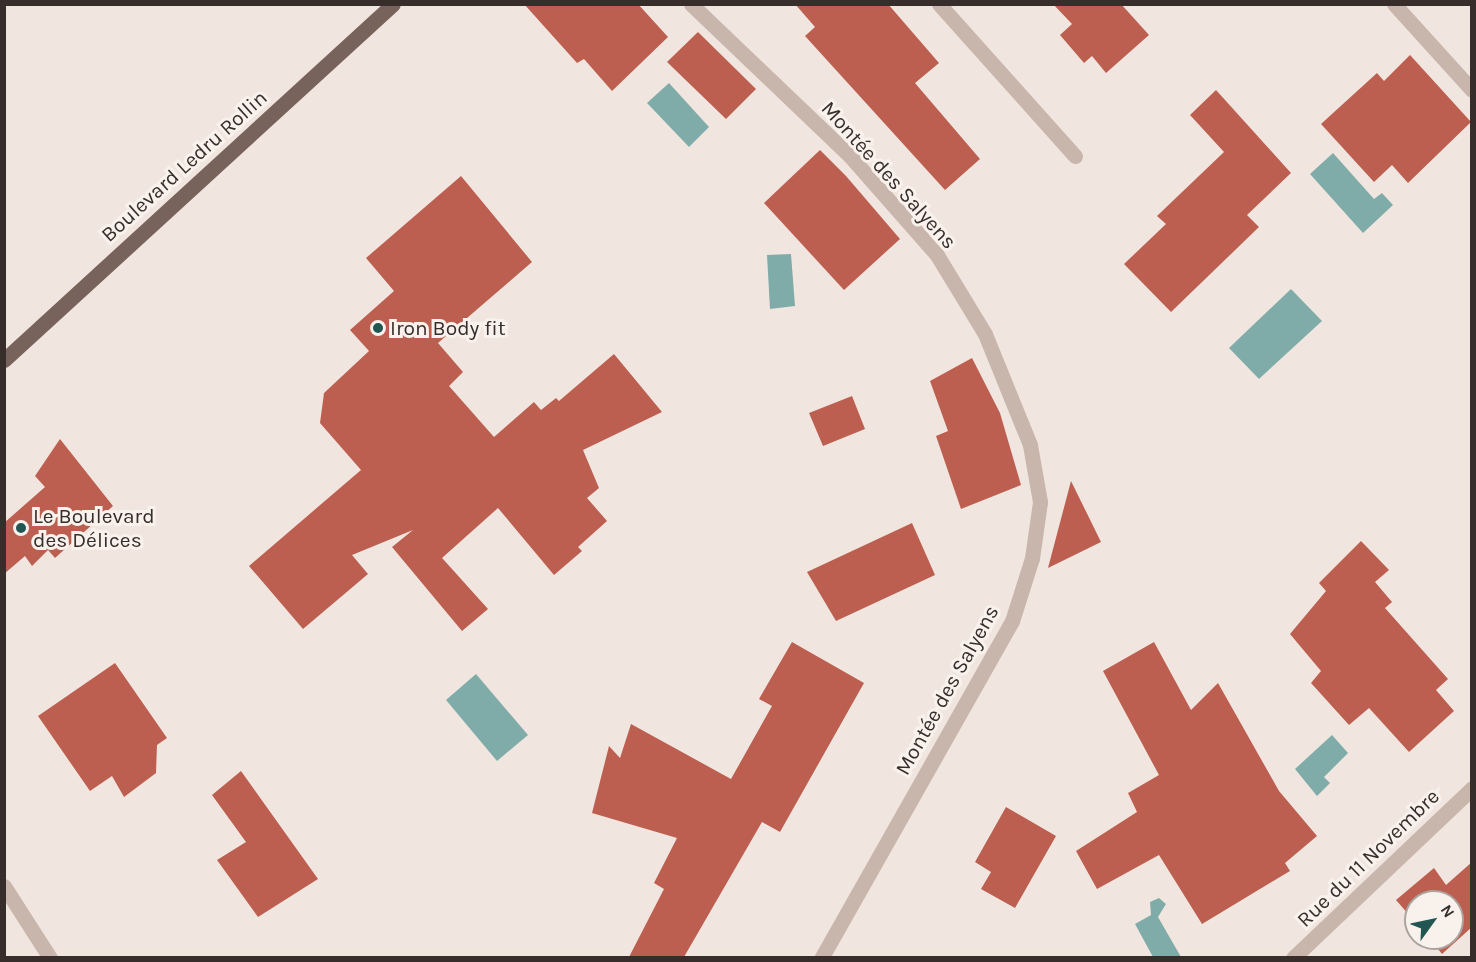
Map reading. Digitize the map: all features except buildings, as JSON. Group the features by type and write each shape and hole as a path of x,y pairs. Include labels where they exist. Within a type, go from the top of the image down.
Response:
{"main road":[{"name":"Boulevard Ledru Rollin","path":"4,360 393,4"}],"street":[{"name":"Montée des Salyens","path":"691,4 850,156 937,255 985,334 1030,445 1040,502 1032,558 1012,621 820,957"},
{"path":"939,4 1075,156"},
{"path":"1394,4 1472,90"},
{"name":"Rue du 11 Novembre","path":"1293,957 1472,788"},
{"path":"4,886 50,957"}],"water":[{"path":"669,83 709,127 689,147 647,103"},
{"path":"1333,153 1374,199 1382,193 1393,205 1363,233 1310,174"},
{"path":"791,254 795,306 770,309 767,255"},
{"path":"1291,289 1322,321 1259,379 1229,348"},
{"path":"476,674 528,735 497,761 446,700"},
{"path":"1332,735 1348,753 1324,777 1330,783 1317,796 1295,769"},
{"path":"1159,898 1166,904 1158,917 1181,957 1153,957 1135,924 1151,915 1150,902"}],"place":[{"name":"Iron Body fit","path":"378,328"},
{"name":"Le Boulevard des Délices","path":"21,528"}]}
